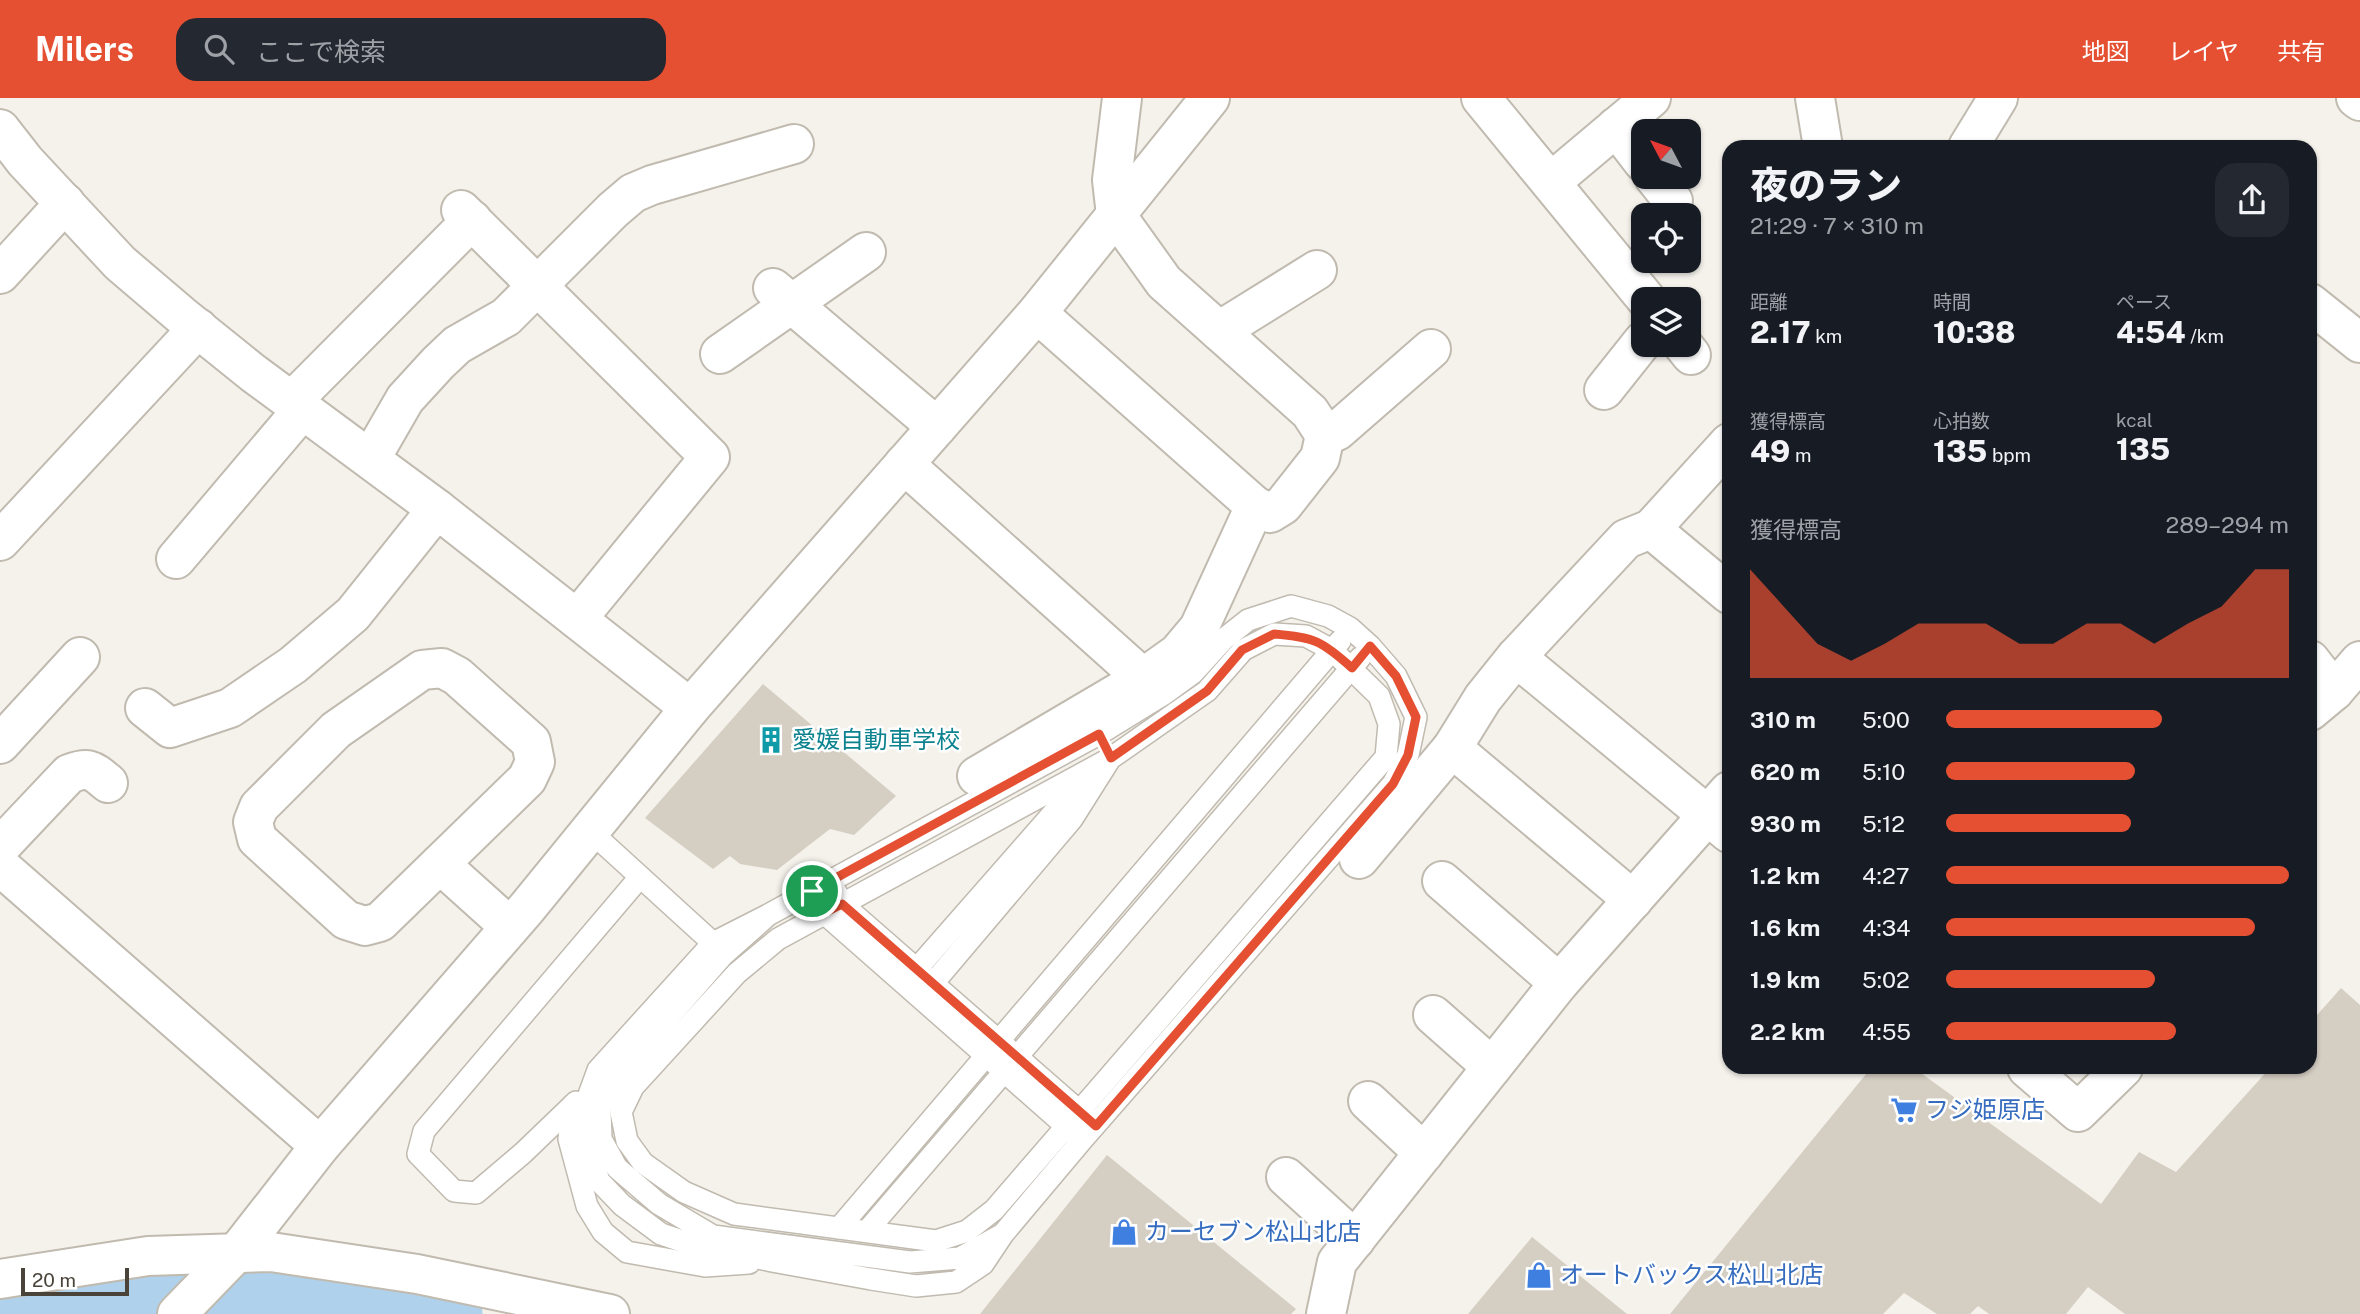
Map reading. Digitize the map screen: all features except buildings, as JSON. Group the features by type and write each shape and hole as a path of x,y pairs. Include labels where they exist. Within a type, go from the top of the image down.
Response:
{"street":[{"path":"1037,313 1255,506 1270,513 1283,505 1320,458 1325,435 1310,412 1164,282 1116,215 1112,180 1122,98"},
{"path":"177,1314 238,1251 320,1146 510,927 690,708 1037,313 1210,98"},
{"path":"1481,98 1636,287"},
{"path":"1550,182 1651,98"},
{"path":"1815,98 1823,140"},
{"path":"1972,140 1998,98"},
{"path":"1616,127 1631,146"},
{"path":"0,130 25,161 120,263 198,328 438,509 690,708"},
{"path":"371,458 405,399 438,363 457,345 506,317 633,193 753,140 793,144"},
{"path":"0,274 65,203"},
{"path":"176,559 298,405 466,215 710,457 577,619"},
{"path":"720,354 783,296 866,251"},
{"path":"1219,331 1317,270"},
{"path":"783,296 937,427"},
{"path":"2317,309 2360,344"},
{"path":"0,541 198,328"},
{"path":"1325,435 1337,431 1431,349"},
{"path":"1604,390 1631,356"},
{"path":"1359,859 1452,748 1483,698 1516,657 1626,538 1651,529 1722,451"},
{"path":"904,464 1143,678"},
{"path":"977,776 1143,678 1178,653 1199,628 1255,506"},
{"path":"145,708 170,728 230,708 293,665 353,614 438,509"},
{"path":"1651,529 1722,588"},
{"path":"0,744 80,657"},
{"path":"1326,1314 1337,1262 1559,983 1633,900 1722,813 1516,657"},
{"path":"2322,701 2360,661"},
{"path":"442,668 457,676 531,742 535,762 527,779 440,864 380,922 365,926 346,920 257,839 253,822 259,807 337,730 422,670 442,668"},
{"path":"2317,684 2322,701"},
{"path":"1452,748 1633,900"},
{"path":"0,847 69,774 83,768 93,771 108,783"},
{"path":"440,864 510,927"},
{"path":"0,866 320,1146"},
{"path":"1442,881 1559,983"},
{"path":"1433,1015 1492,1067"},
{"path":"2034,1074 2078,1112 2117,1074"},
{"path":"1367,1101 1424,1153"},
{"path":"1286,1177 1355,1240"},
{"path":"0,1279 148,1256 271,1252 417,1274 610,1314"}],"lane":[{"path":"598,1070 583,1111 588,1147 599,1181 622,1205 662,1234 772,1262 916,1286 956,1282 983,1264 1003,1234 1089,1133 1393,784 1408,755 1416,717 1396,676 1350,628 1328,616 1291,606 1248,620 1224,639 1193,673 1099,734 713,943 598,1070 573,1105 523,1153 476,1193 454,1191 418,1154 424,1131 639,877"},
{"path":"839,1228 1350,628"},
{"path":"1274,634 1306,636 1332,650 1379,696 1389,724 1385,757 994,1210 967,1231 936,1241 734,1213 684,1192 643,1163 627,1140 621,1112 633,1087 737,973 778,939 1111,758 1207,691 1242,650 1274,634"},
{"path":"867,1231 1370,646"},
{"path":"1099,734 1111,758"},
{"path":"1063,754 1074,778"},
{"path":"918,984 1072,819 1111,758"},
{"path":"918,984 1057,809 1074,778"},
{"path":"590,831 713,943"},
{"path":"821,886 833,908 1089,1133"},
{"path":"768,915 722,956 615,1079 600,1110 601,1139 617,1168 659,1204 713,1236 910,1262 960,1258 1003,1234"},
{"path":"573,1105 569,1139 587,1206 603,1232 627,1252 705,1266 772,1262"}],"waterway":[{"path":"0,1309 139,1289 409,1305 450,1314"}],"place":[{"name":"愛媛自動車学校","path":"771,740"},
{"name":"フジ姫原店","path":"1904,1110"},
{"name":"カーセブン松山北店","path":"1124,1232"},
{"name":"オートバックス松山北店","path":"1539,1275"}],"route":[{"path":"1274,634 1306,636 1332,650 1352,668 1370,646 1396,676 1416,717 1408,755 1393,784 1096,1126 842,904 824,913 812,891 1099,734 1111,758 1207,691 1242,650 1274,634"}]}
